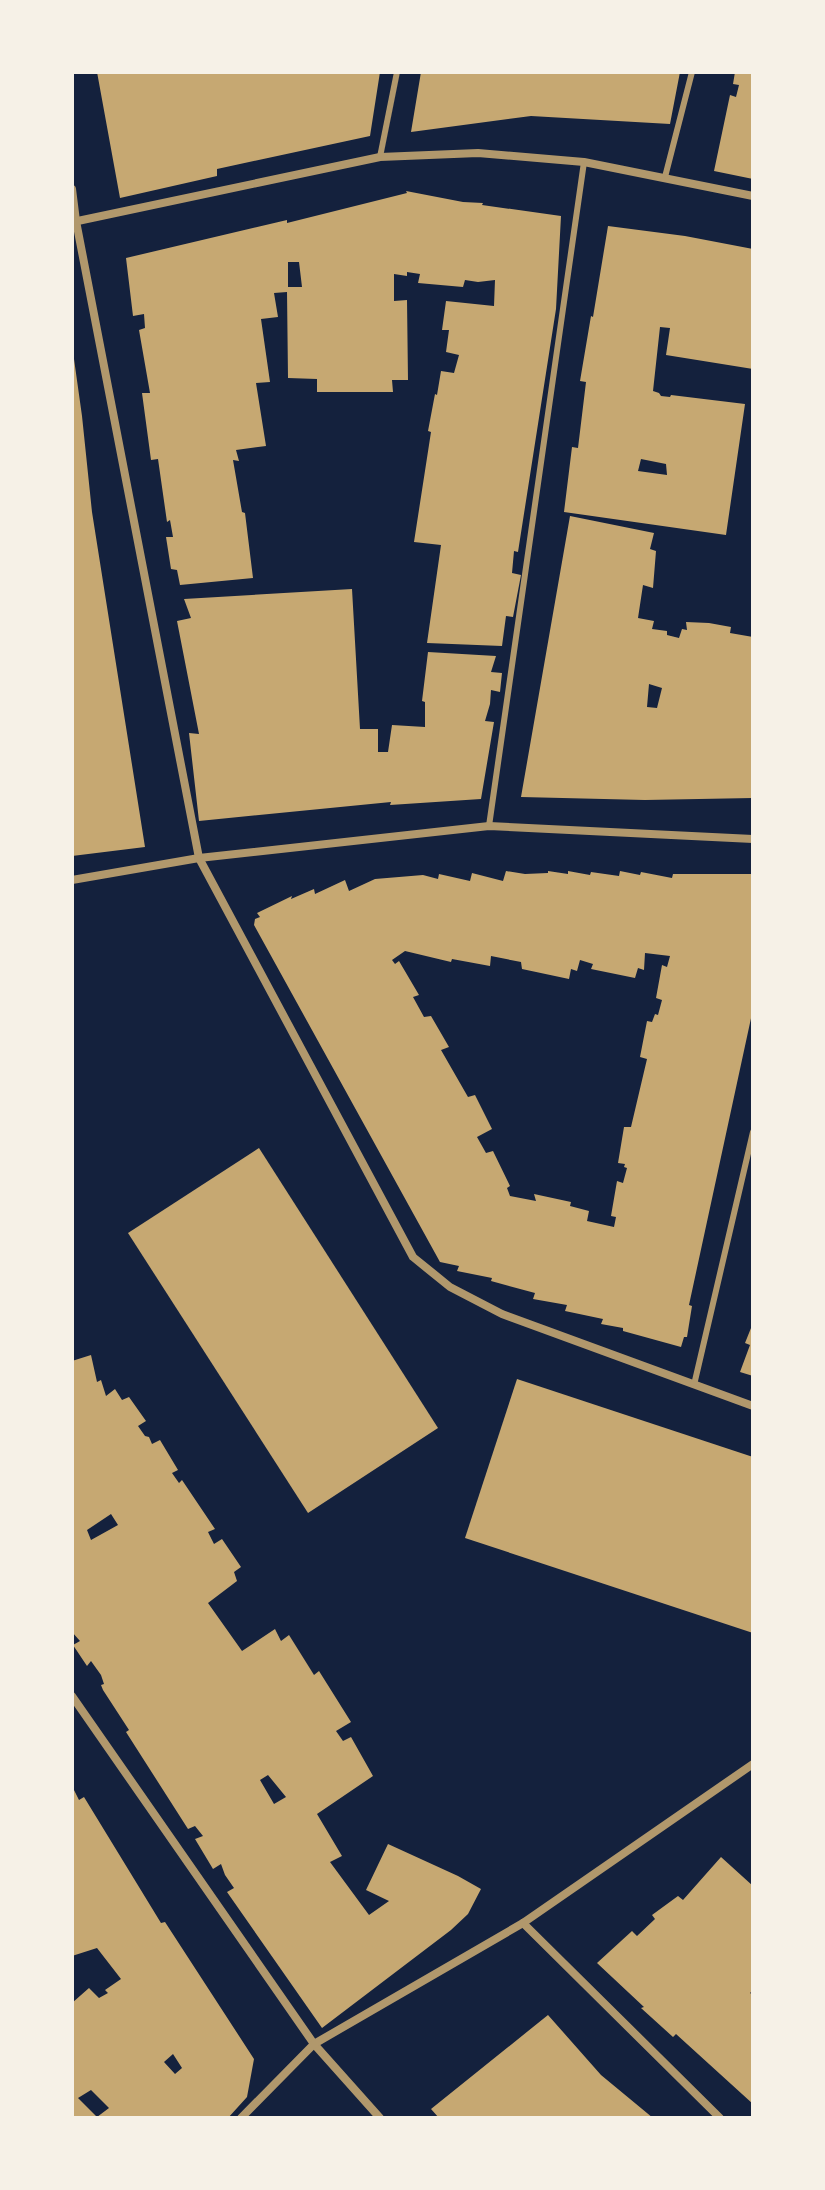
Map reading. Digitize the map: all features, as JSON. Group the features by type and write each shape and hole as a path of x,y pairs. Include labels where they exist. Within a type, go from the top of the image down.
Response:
{"street":[{"path":"74,222 380,157 478,153 584,162 753,196"},
{"path":"72,189 74,222 199,858 413,1257 450,1287 502,1314 753,1406"},
{"path":"72,880 199,858 489,826 753,839"},
{"path":"72,1696 314,2044 380,2118"},
{"path":"241,2118 314,2044 523,1923 753,1764"},
{"path":"523,1923 720,2118"}],"lane":[{"path":"380,157 397,72"},
{"path":"665,177 692,72"},
{"path":"489,826 584,162"},
{"path":"694,1385 753,1132"}],"building":[{"path":"97,72 380,72 370,136 217,169 217,176 120,198"},
{"path":"421,72 680,72 670,124 531,116 411,132"},
{"path":"735,72 753,72 753,179 714,171 730,95 736,97 739,85 733,84"},
{"path":"407,193 561,216 556,309 518,552 514,551 512,573 521,575 513,617 506,616 502,646 427,643 441,545 414,542 435,394 441,371 454,373 459,355 446,352 449,330 442,330 446,301 494,306 495,280 465,280 463,287 418,283 420,274 394,274 394,301 407,300 408,380 392,380 393,392 317,392 317,379 288,378 287,292 274,293 278,317 261,319 270,382 256,383 266,446 236,450 239,461 233,460 242,512 245,513 253,578 180,585 177,570 171,569 166,537 173,537 170,520 167,522 158,459 151,460 142,393 150,393 139,330 145,328 144,314 133,316 126,258","holes":["288,262 299,262 302,287 288,287"]},
{"path":"608,226 753,249 753,369 666,355 670,328 660,327 653,391 661,396 745,404 726,535 564,512 572,447 578,448 586,382 580,381","holes":["641,459 666,464 667,475 638,471"]},
{"path":"72,359 82,416 92,512 145,847 72,856"},
{"path":"570,516 654,533 650,549 656,551 653,588 643,585 638,618 654,621 652,629 667,631 667,635 679,638 682,629 687,630 686,622 731,627 730,633 753,637 753,798 645,800 521,797","holes":["649,684 662,688 657,708 647,707"]},
{"path":"352,589 360,729 378,729 378,752 388,752 392,725 425,727 425,702 422,701 428,652 496,656 491,672 502,673 500,692 491,690 485,721 494,722 481,799 390,805 391,802 199,821 189,733 199,734 177,621 191,618 184,599"},
{"path":"506,871 568,874 568,871 590,875 591,872 619,876 620,871 672,878 673,874 753,874 753,1009 689,1305 692,1306 687,1337 684,1337 681,1347 601,1324 603,1319 565,1311 567,1305 533,1299 535,1293 491,1281 492,1278 457,1271 459,1266 440,1262 254,925 255,919 260,917 257,913 292,896 291,899 314,889 315,894 345,880 349,891 375,879 423,875 438,879 439,874 470,881 472,873 503,881","holes":["405,951 451,962 452,959 490,966 491,956 521,962 522,969 569,979 571,969 577,971 580,960 593,964 591,969 635,978 638,968 644,970 645,953 670,956 667,967 662,965 656,998 662,1000 658,1015 655,1014 652,1022 647,1021 640,1057 647,1059 631,1127 624,1127 618,1163 625,1164 627,1168 623,1183 617,1181 611,1216 616,1217 614,1227 587,1221 589,1211 570,1206 571,1202 534,1194 536,1201 510,1196 507,1188 510,1186 493,1151 486,1153 477,1137 492,1129 475,1095 468,1097 441,1050 449,1047 431,1016 424,1017 413,997 419,995 399,961 395,964 392,960"]},
{"path":"259,1148 438,1428 308,1513 128,1233"},
{"path":"753,1323 753,1376 740,1372 750,1345 745,1343"},
{"path":"91,1355 97,1382 101,1380 106,1396 115,1389 122,1400 129,1397 146,1421 138,1426 152,1444 160,1440 178,1470 172,1473 179,1483 182,1480 215,1529 208,1532 214,1544 222,1539 241,1567 234,1572 237,1581 208,1603 242,1651 275,1629 281,1641 289,1635 314,1675 319,1671 351,1722 336,1731 343,1741 351,1737 373,1776 317,1814 342,1856 330,1862 369,1915 389,1901 366,1890 388,1844 481,1889 468,1914 451,1930 322,2028 227,1892 234,1888 221,1864 213,1869 195,1839 203,1836 195,1826 188,1829 126,1732 129,1730 103,1690 101,1675 91,1661 87,1666 73,1645 80,1641 72,1632 72,1361","holes":["111,1514 118,1525 91,1540 87,1530","268,1775 286,1797 274,1804 260,1780"]},
{"path":"517,1379 753,1457 753,1633 465,1538"},
{"path":"72,1786 79,1800 84,1797 161,1923 165,1922 254,2059 247,2097 228,2118 72,2118 72,2003 89,1988 99,1998 121,1979 97,1948 72,1956","holes":["173,2054 182,2068 175,2074 164,2062","91,2090 109,2108 97,2117 78,2098"]},
{"path":"721,1857 753,1886 753,1990 750,1993 753,1995 753,2104 676,2034 673,2037 597,1963 632,1931 637,1936 655,1919 652,1915 678,1896 683,1900"},
{"path":"548,2015 601,2075 653,2118 439,2118 431,2109"}]}
